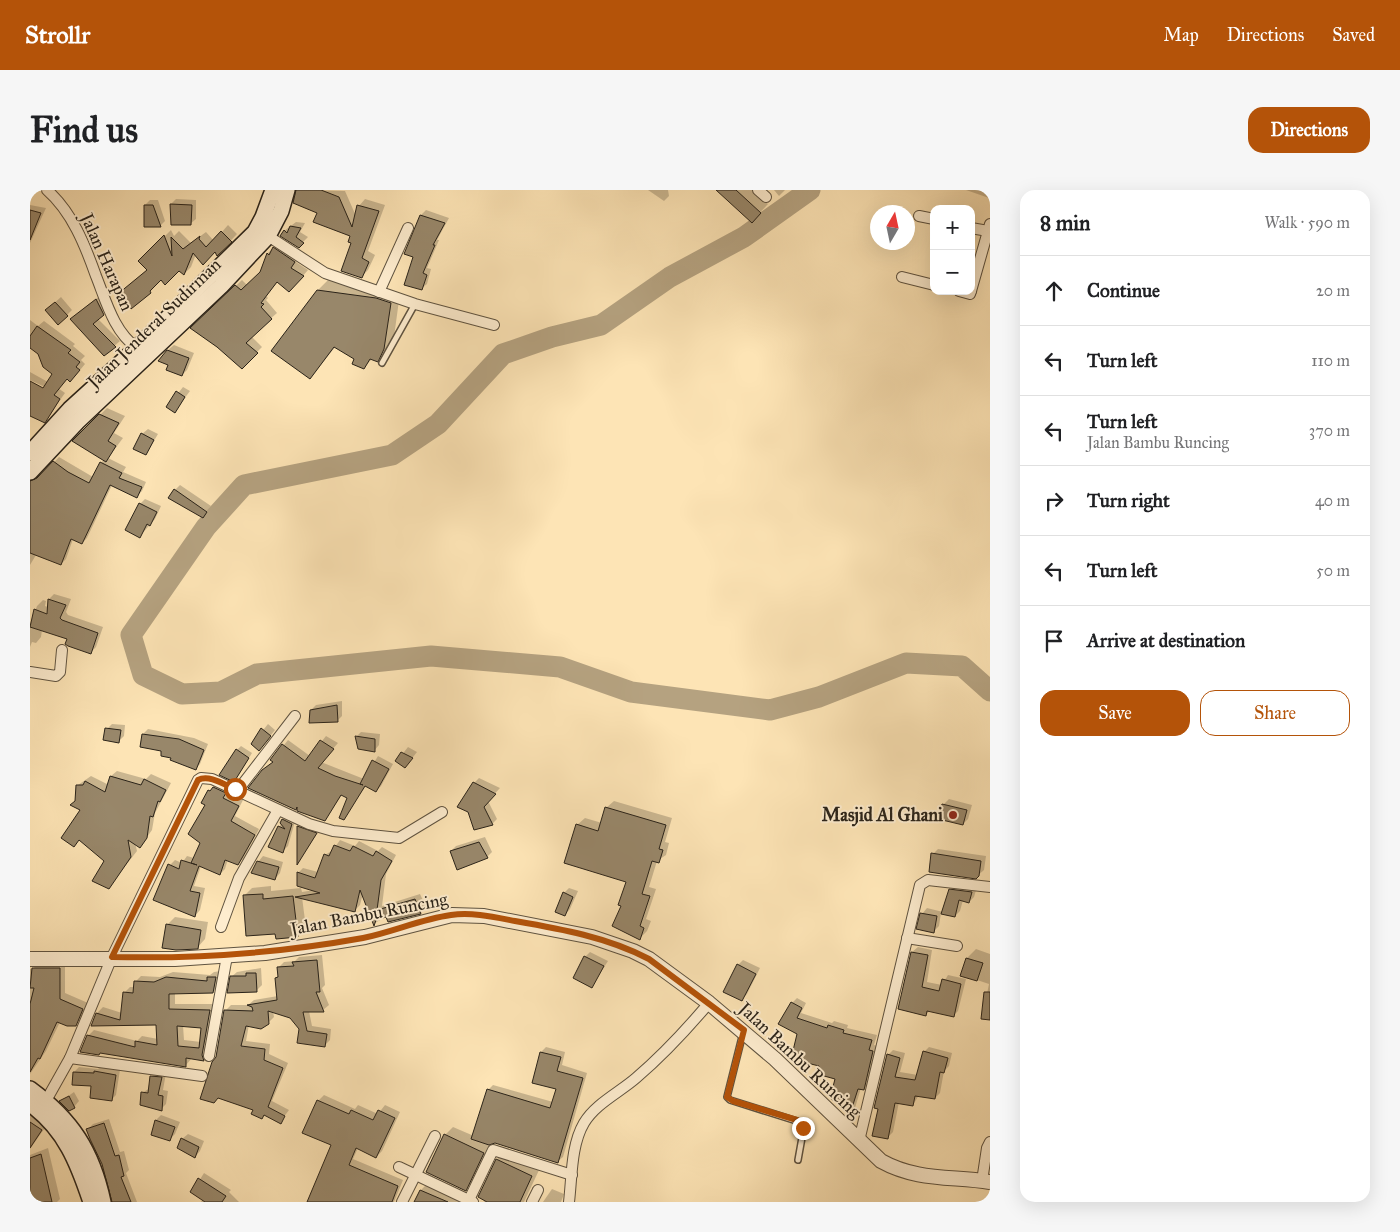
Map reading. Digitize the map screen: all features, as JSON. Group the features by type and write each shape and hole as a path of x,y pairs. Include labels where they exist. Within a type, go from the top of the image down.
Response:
{"main road":[{"name":"Jalan Jenderal Sudirman","path":"30,472 89,401 137,348 255,232 264,217 273,190"},
{"name":"Jalan Jenderal Sudirman","path":"30,453 221,286 268,236 281,211 287,190"},
{"path":"30,1089 38,1105 71,1148 91,1202"},
{"path":"38,1105 73,1129 84,1144 104,1202"}],"street":[{"name":"Jalan Harapan","path":"47,190 65,208 79,233 107,307 128,342 137,348"},
{"path":"758,190 766,197"},
{"path":"919,216 930,218"},
{"path":"379,292 408,228"},
{"path":"975,228 989,228 975,277"},
{"path":"268,236 325,272 415,304 494,324"},
{"path":"902,277 930,284"},
{"path":"30,672 56,676 60,672 62,650"},
{"path":"238,790 295,716"},
{"path":"38,1105 70,1058 112,957 198,780 201,778 212,779 309,824 333,831 399,838 442,812"},
{"path":"221,927 238,878 278,810"},
{"path":"859,1141 922,882 931,880 990,887"},
{"name":"Jalan Bambu Runcing","path":"30,959 112,957 175,959 265,953 365,938 452,914 484,916 592,937 633,951 672,974 744,1030 881,1160 908,1173 921,1176 986,1181"},
{"path":"907,938 957,946"},
{"path":"209,1056 227,956"},
{"path":"569,1202 577,1137 585,1121 595,1110 638,1076 708,1003"},
{"path":"70,1058 202,1076"},
{"path":"402,1202 435,1136"},
{"path":"986,1181 986,1148 990,1142"},
{"path":"399,1167 470,1201 493,1150 572,1175"},
{"path":"532,1202 538,1190"}],"lane":[{"path":"382,363 415,304"},
{"path":"744,1030 727,1097 733,1101 800,1122 803,1128 798,1160"}],"building":[{"path":"296,190 321,190 339,197 352,227 357,205 379,211 362,258 369,262 362,278 341,271 351,243 348,242 350,236 313,222 317,213 293,203"},
{"path":"716,190 736,190 761,213 752,223"},
{"path":"170,204 192,205 191,225 171,225"},
{"path":"144,205 153,205 161,227 144,227"},
{"path":"30,210 41,213 30,240"},
{"path":"420,215 445,223 433,245 435,245 423,273 427,275 422,290 404,285 413,257 404,254"},
{"path":"290,226 301,228 296,237 304,243 299,248 280,236 284,230 287,233"},
{"path":"221,231 232,242 217,256 215,252 203,265 193,253 184,275 179,271 165,285 161,280 150,291 151,293 131,309 119,293 147,270 138,261 164,235 172,256 171,237 183,249 200,236 199,239 206,247"},
{"path":"273,247 295,262 291,268 304,276 289,292 277,282 261,303 264,304 261,307 272,319 246,343 258,353 242,369 217,347 190,328 235,285 241,290 260,272 267,253 269,255"},
{"path":"317,290 376,298 391,303 384,349 378,362 370,359 364,369 352,364 354,359 334,347 310,379 271,351"},
{"path":"96,299 104,315 93,324 116,347 104,356 70,319"},
{"path":"55,302 68,316 58,325 45,310"},
{"path":"37,326 71,350 68,353 80,362 76,367 80,370 70,382 67,379 54,395 60,399 45,423 30,416 30,381 43,388 52,374 43,367 38,354 30,348 30,336"},
{"path":"167,350 189,358 182,376 166,370 168,365 158,361"},
{"path":"176,391 185,397 175,413 166,407"},
{"path":"99,414 119,423 108,441 116,446 106,462 72,441"},
{"path":"141,433 154,440 146,455 133,449"},
{"path":"53,461 68,472 89,483 100,462 122,473 119,478 142,487 137,498 110,485 82,544 71,539 61,565 30,553 30,481 37,478"},
{"path":"174,489 207,512 203,518 168,498"},
{"path":"139,503 157,512 150,526 147,524 140,538 125,530"},
{"path":"48,599 66,605 60,618 62,620 98,633 91,654 68,646 65,644 67,639 30,627 34,609 47,614"},
{"path":"337,705 338,722 309,723 310,710"},
{"path":"105,728 121,730 119,743 103,740"},
{"path":"261,728 271,736 259,751 251,744"},
{"path":"142,734 179,739 204,750 196,770 170,760 171,758 161,756 161,751 140,747"},
{"path":"355,736 375,739 375,752 358,749"},
{"path":"320,740 334,749 318,768 335,776 363,785 360,784 372,760 389,769 376,792 365,786 344,820 339,818 347,798 341,795 325,821 297,811 297,807 296,810 248,788 262,770 273,762 270,760 282,744 305,761"},
{"path":"236,749 249,758 234,782 219,775"},
{"path":"401,752 413,758 405,768 395,761"},
{"path":"110,776 141,785 144,779 166,790 160,802 158,801 153,817 150,816 147,838 140,848 128,840 131,857 109,889 92,881 104,861 79,840 74,847 61,838 80,810 70,805 75,801 76,785 83,785 85,781 105,792"},
{"path":"473,782 496,794 484,807 493,825 474,830 468,812 457,807"},
{"path":"213,787 226,793 223,798 239,806 231,821 255,835 238,865 225,860 220,875 199,866 190,891 200,893 195,917 153,900 168,864 179,869 181,860 197,865 191,863 200,843 188,834 205,805 201,803 208,790 210,791"},
{"name":"Masjid Al Ghani","path":"942,804 967,810 963,825 938,819"},
{"path":"605,807 666,825 659,849 663,850 659,863 652,861 642,894 650,896 640,926 644,928 640,940 612,926 621,906 618,905 626,882 564,863 576,824 598,831"},
{"path":"282,819 292,824 283,853 268,847 278,826 285,829 280,823"},
{"path":"297,826 317,833 297,865"},
{"path":"479,842 488,858 457,870 450,851"},
{"path":"334,845 350,851 353,846 373,856 376,851 392,861 381,880 377,910 415,899 421,914 388,922 386,917 376,920 374,926 360,890 355,912 295,897 320,893 297,886 297,872 315,878 324,854 329,856"},
{"path":"931,853 981,861 979,876 976,879 929,872"},
{"path":"257,861 279,867 275,880 251,873"},
{"path":"949,889 972,892 969,903 959,900 955,917 941,914"},
{"path":"563,892 573,897 565,916 555,912"},
{"path":"263,894 263,899 293,896 298,937 276,939 275,934 246,936 243,895"},
{"path":"920,913 937,916 934,933 916,929"},
{"path":"166,924 201,930 198,949 176,950 162,948"},
{"path":"911,952 928,955 922,987 939,991 942,979 961,984 954,1017 927,1011 926,1016 898,1009"},
{"path":"584,956 604,966 592,988 573,978"},
{"path":"966,958 983,963 977,981 960,976"},
{"path":"317,960 320,992 316,992 324,1012 303,1012 307,1031 327,1034 325,1047 297,1043 299,1029 290,1018 268,1011 269,1024 261,1029 246,1026 241,1046 265,1049 264,1060 283,1068 268,1107 285,1116 281,1124 264,1115 262,1119 251,1114 253,1110 218,1098 214,1103 200,1099 212,1062 216,1057 224,1010 253,1011 252,1007 247,1005 277,1000 275,978 278,977 277,967 294,966 292,962"},
{"path":"737,964 756,974 742,1001 723,992"},
{"path":"32,968 60,968 60,999 83,1009 76,1026 67,1026 57,1022 40,1059 38,1058 30,1072 30,1004 34,988 30,988"},
{"path":"246,973 256,973 257,992 227,993 230,976 246,976"},
{"path":"166,977 207,981 207,977 216,977 213,993 169,994 169,1009 210,1010 202,1055 204,1061 186,1058 186,1067 100,1053 99,1055 80,1052 87,1035 135,1047 135,1041 157,1045 156,1025 91,1026 96,1013 120,1020 123,992 133,993 134,981 154,982","holes":["177,1026 201,1028 199,1048 178,1046"]},
{"path":"984,992 990,992 990,1020 981,1019"},
{"path":"791,1002 802,1008 797,1018 827,1028 828,1025 844,1030 843,1033 872,1040 869,1050 873,1051 864,1090 858,1089 850,1114 830,1098 835,1079 817,1074 819,1066 791,1059 797,1034 778,1024"},
{"path":"923,1051 948,1058 944,1073 940,1072 935,1099 915,1096 913,1106 895,1103 888,1139 872,1136 878,1109 874,1108 887,1054 900,1058 895,1077 915,1080"},
{"path":"540,1052 561,1057 557,1071 583,1078 558,1163 495,1143 489,1145 471,1139 487,1089 550,1108 556,1089 532,1083"},
{"path":"94,1071 116,1075 112,1101 90,1098 91,1086 72,1085 73,1072 94,1073"},
{"path":"150,1076 162,1077 158,1095 163,1096 162,1111 140,1105 141,1092 148,1093"},
{"path":"69,1096 75,1108 69,1111 59,1101"},
{"path":"317,1100 349,1114 351,1110 373,1120 378,1110 395,1118 376,1158 356,1148 349,1165 398,1186 392,1202 307,1202 331,1145 302,1133"},
{"path":"155,1120 175,1127 170,1141 151,1135"},
{"path":"30,1122 42,1130 30,1148"},
{"path":"104,1123 115,1156 119,1155 124,1176 121,1177 131,1202 112,1202 102,1164 86,1129"},
{"path":"444,1134 484,1153 466,1191 426,1172"},
{"path":"181,1138 199,1147 195,1158 177,1148"},
{"path":"41,1154 52,1202 30,1202 30,1158"},
{"path":"496,1159 532,1176 520,1202 487,1202 478,1197"},
{"path":"198,1178 226,1196 222,1202 205,1202 190,1192"},
{"path":"420,1190 448,1202 414,1202"}],"waterway":[{"path":"810,190 744,237 670,277 601,325 552,337 503,354 438,424 392,455 244,485 206,527 131,635 143,675 182,694 221,692 257,674 431,656 560,667 631,692 770,710 819,697 906,663 962,666 990,691"}],"place":[{"name":"Masjid Al Ghani","path":"953,815"}],"route":[{"path":"235,789 212,779 201,778 198,780 112,957 175,959 265,953 365,938 452,914 484,916 592,937 633,951 649,959 672,974 744,1030 727,1097 733,1101 797,1120 803,1128"}]}
